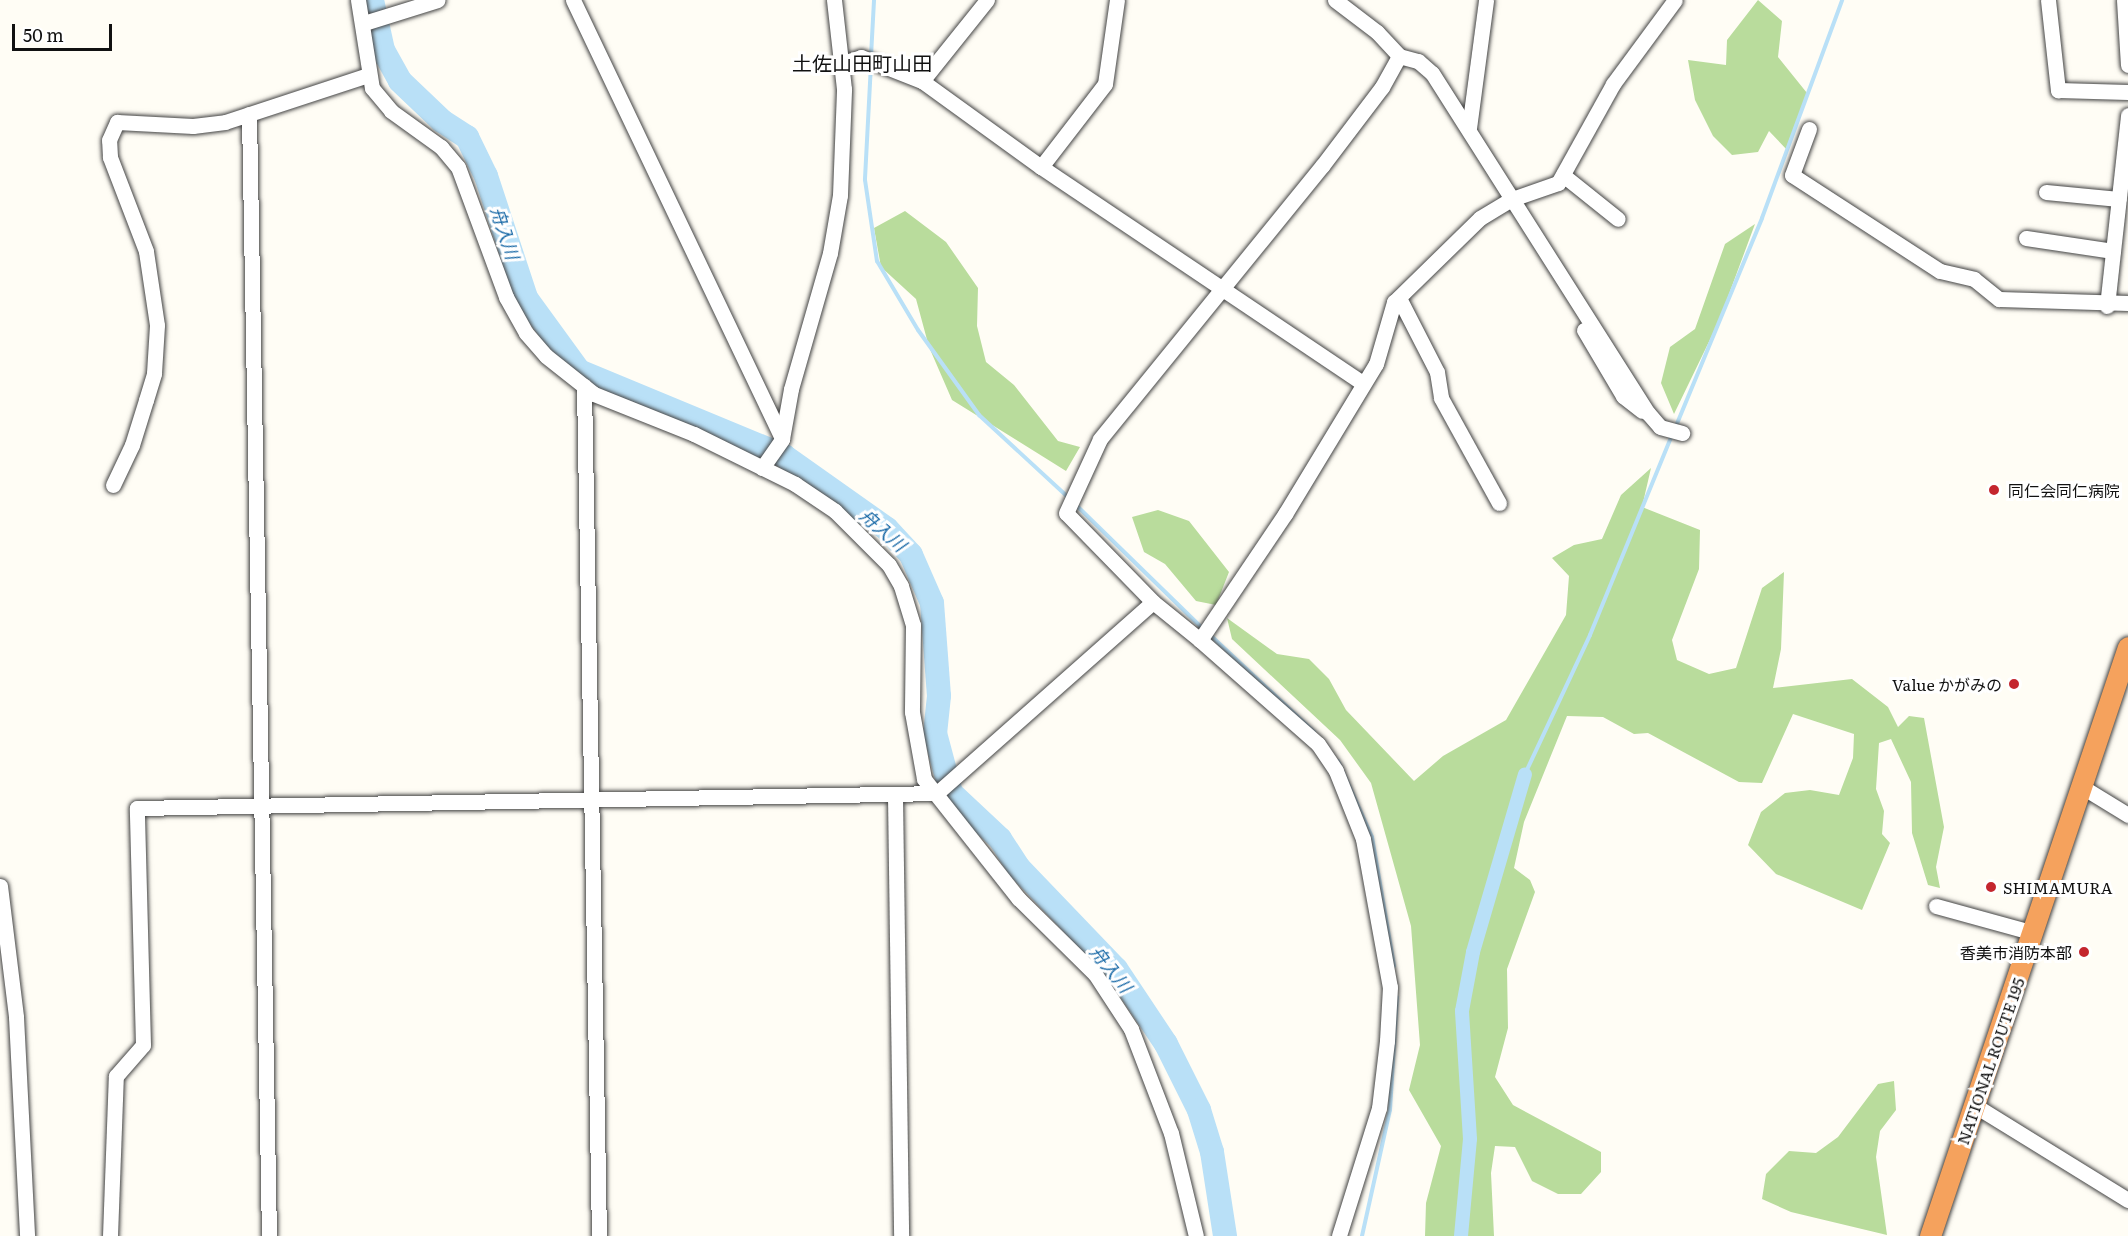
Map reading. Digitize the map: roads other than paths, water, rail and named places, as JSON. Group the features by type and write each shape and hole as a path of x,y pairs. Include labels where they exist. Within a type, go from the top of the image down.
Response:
{"highway":[{"name":"NATIONAL ROUTE 195","path":"1930,1236 2084,788 2128,647"}],"street":[{"path":"358,0 374,20 368,75 391,111 441,147 458,167 503,288 525,333 584,386 631,412 694,434 762,468 835,511 868,540 901,586 913,625 914,740 924,780 937,793 1018,898 1095,974 1131,1029 1170,1133 1196,1236"},
{"path":"374,20 438,0"},
{"path":"573,0 782,439"},
{"path":"762,468 782,439 791,389 830,254 840,195 843,63 834,0"},
{"path":"922,81 987,0"},
{"path":"1041,167 1105,84 1118,0"},
{"path":"1335,0 1377,32 1399,56 1418,61 1432,73 1648,413 1660,427 1682,434"},
{"path":"1469,128 1486,0"},
{"path":"1201,637 1285,514 1362,383 1376,364 1398,298 1480,218 1512,199 1558,183 1613,84 1675,0"},
{"path":"2048,0 2058,90 2128,92"},
{"path":"2124,0 2128,65"},
{"path":"1339,1236 1379,1108 1387,1041 1390,987 1363,839 1336,771 1318,744 1201,637 1153,602 1066,513 1100,439 1226,288 1382,87 1399,56"},
{"path":"843,63 861,57 922,81 1041,167 1226,288 1362,383"},
{"path":"113,484 132,445 151,382 157,325 146,251 110,157 109,140 117,122 193,126 249,114 368,75"},
{"path":"249,114 269,1236"},
{"path":"2107,306 2128,115"},
{"path":"1809,129 1792,175 1940,271 1974,279 2000,299 2107,306 2128,303"},
{"path":"1563,175 1618,219"},
{"path":"2046,192 2119,199"},
{"path":"2026,238 2113,251"},
{"path":"1398,298 1437,372 1441,398 1499,503"},
{"path":"584,386 599,1236"},
{"path":"110,1236 116,1076 142,1045 137,808 895,796 937,793 956,779 1153,602"},
{"path":"2084,788 2128,815"},
{"path":"895,796 901,1236"},
{"path":"0,886 16,1017 27,1236"},
{"path":"1936,906 2034,933"},
{"path":"1974,1105 2128,1200"}],"waterway":[{"name":"舟入川","path":"372,0 383,50 400,81 442,121 467,137 486,176 526,298 579,371 784,456 887,529 911,555 932,603 939,696 935,733 951,793 1000,839 1019,868 1116,969 1166,1044 1199,1110 1212,1152 1225,1236"},
{"path":"871,56 874,0"},
{"path":"1676,426 1762,218 1842,0"},
{"path":"871,64 865,180 877,261 918,330 979,415 1069,498"},
{"path":"1525,774 1590,635 1673,433"},
{"path":"1074,503 1202,628"},
{"path":"1208,633 1314,732"},
{"path":"1338,761 1372,837 1394,966"},
{"path":"1461,1236 1470,1139 1462,1011 1473,952 1525,774"},
{"path":"1362,1236 1390,1110 1397,997"}],"place":[{"name":"同仁会同仁病院","path":"1994,490"},
{"name":"Value かがみの","path":"2014,684"},
{"name":"SHIMAMURA","path":"1991,887"},
{"name":"香美市消防本部","path":"2084,952"}],"district":[{"name":"土佐山田町山田","path":"862,62"}]}
